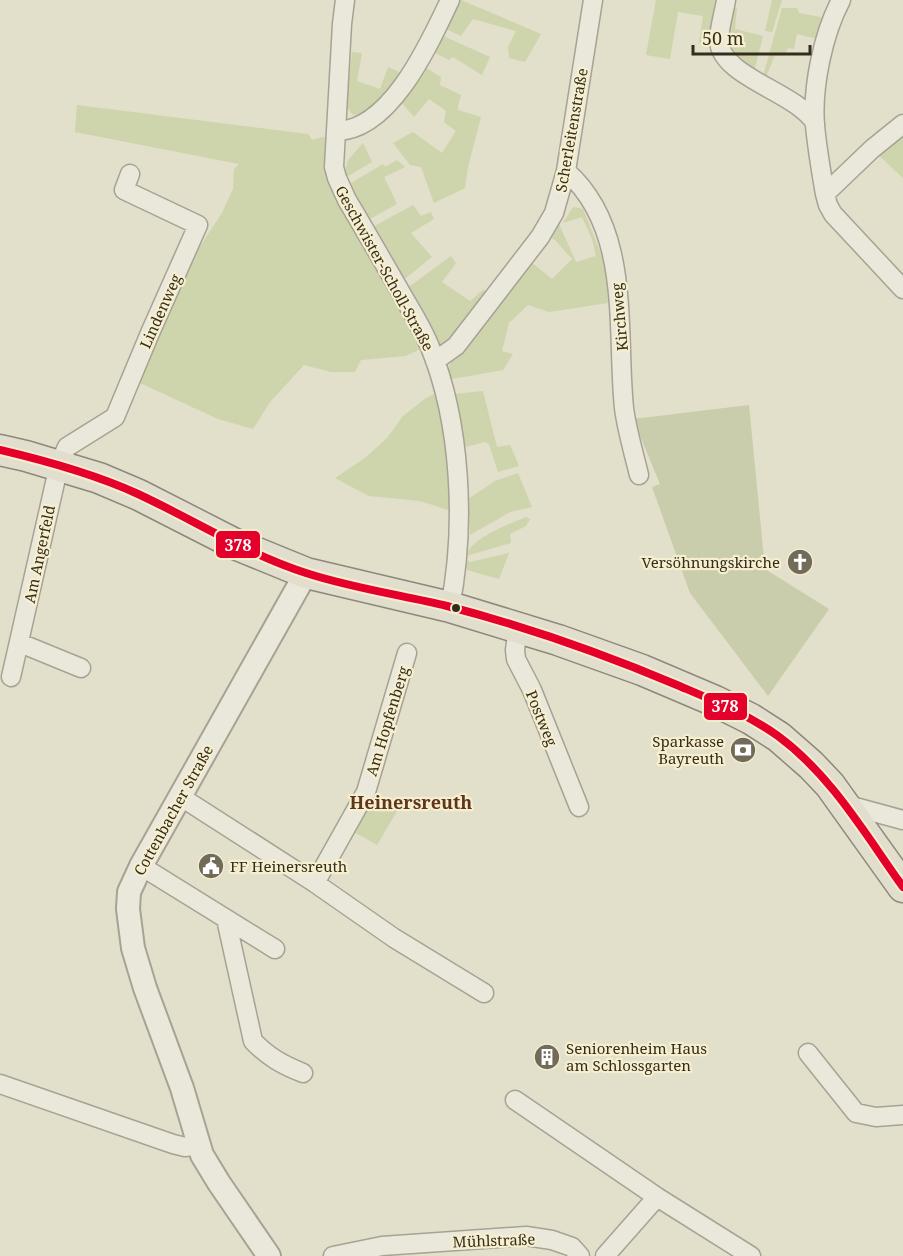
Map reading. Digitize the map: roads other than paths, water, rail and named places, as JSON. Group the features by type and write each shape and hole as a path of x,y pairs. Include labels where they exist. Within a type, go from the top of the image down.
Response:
{"main road":[{"path":"0,450 99,478 139,495 235,544 306,573 450,607 518,627 642,670 752,718 779,737 830,784 902,885"}],"street":[{"name":"Geschwister-Scholl-Straße","path":"345,0 333,158 339,185 426,337 435,361 448,411 457,475 457,562 450,607"},
{"path":"336,131 352,128 368,120 395,97 420,61 450,0"},
{"name":"Scherleitenstraße","path":"435,361 456,346 540,237 554,213 566,171 593,0"},
{"path":"726,0 719,42 729,61 741,72 802,107 815,123"},
{"path":"841,0 832,18 821,59 815,123 825,194 833,214 903,289"},
{"path":"825,194 872,149 903,124"},
{"name":"Kirchweg","path":"566,171 595,207 611,249 625,412 639,476"},
{"name":"Lindenweg","path":"58,465 67,447 115,417 198,225 124,190 130,174"},
{"name":"Am Angerfeld","path":"11,677 58,465"},
{"name":"Cottenbacher Straße","path":"269,1256 210,1169 200,1145 133,948 128,919 128,900 132,883 141,866 306,573"},
{"name":"Postweg","path":"518,627 516,659 532,690 579,807"},
{"path":"20,643 81,668"},
{"name":"Am Hopfenberg","path":"315,883 366,792 407,653"},
{"path":"181,797 315,883 394,938 484,993"},
{"path":"843,804 903,820"},
{"path":"141,866 275,949"},
{"path":"226,919 253,1041 273,1059 303,1073"},
{"path":"808,1053 856,1113 876,1117 903,1115"},
{"path":"0,1084 173,1144 184,1147 200,1145"},
{"path":"514,1100 657,1197 751,1256"},
{"path":"605,1256 657,1197"},
{"name":"Mühlstraße","path":"333,1256 382,1246 526,1236 552,1240 572,1247 580,1256"}],"place":[{"name":"Versöhnungskirche","path":"800,562"},
{"name":"Sparkasse Bayreuth","path":"743,750"},
{"name":"FF Heinersreuth","path":"211,866"},
{"name":"Seniorenheim Haus am Schlossgarten","path":"547,1057"}],"district":[{"name":"Heinersreuth","path":"411,802"}]}
